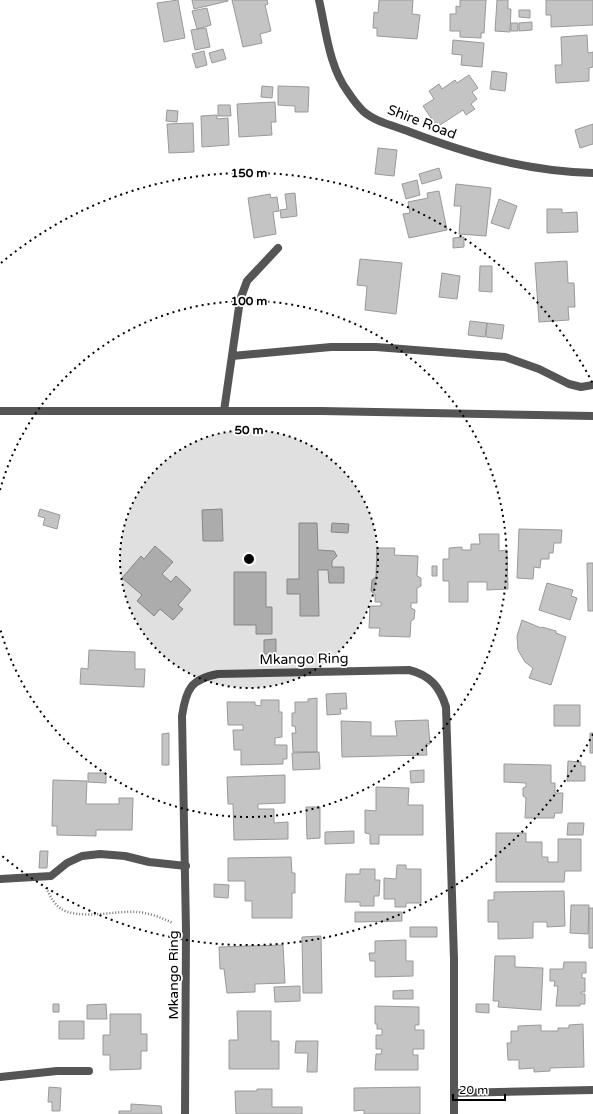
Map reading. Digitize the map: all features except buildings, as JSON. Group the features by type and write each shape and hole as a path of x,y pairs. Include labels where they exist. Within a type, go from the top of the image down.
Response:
{"street":[{"name":"Shire Road","path":"319,0 335,69 347,91 364,111 383,122 470,153 511,164 558,172 593,173"},
{"path":"224,411 240,300 247,281 278,248"},
{"path":"232,356 331,347 376,347 505,357 521,361 569,384 581,387 593,385"},
{"path":"0,411 338,411 593,416"},
{"name":"Mkango Ring","path":"185,1114 186,866 182,716 184,700 188,691 197,681 205,677 218,674 409,670 417,672 430,679 442,694 446,707 454,959 454,1114"},
{"path":"0,879 51,876 67,863 82,856 100,854 125,856 149,862 186,866"},
{"path":"0,1077 57,1071 89,1071"},
{"path":"454,1093 593,1090"}],"path":[{"path":"34,878 43,884 52,900 60,908 67,912 103,915 137,912 159,917 186,930"}]}
